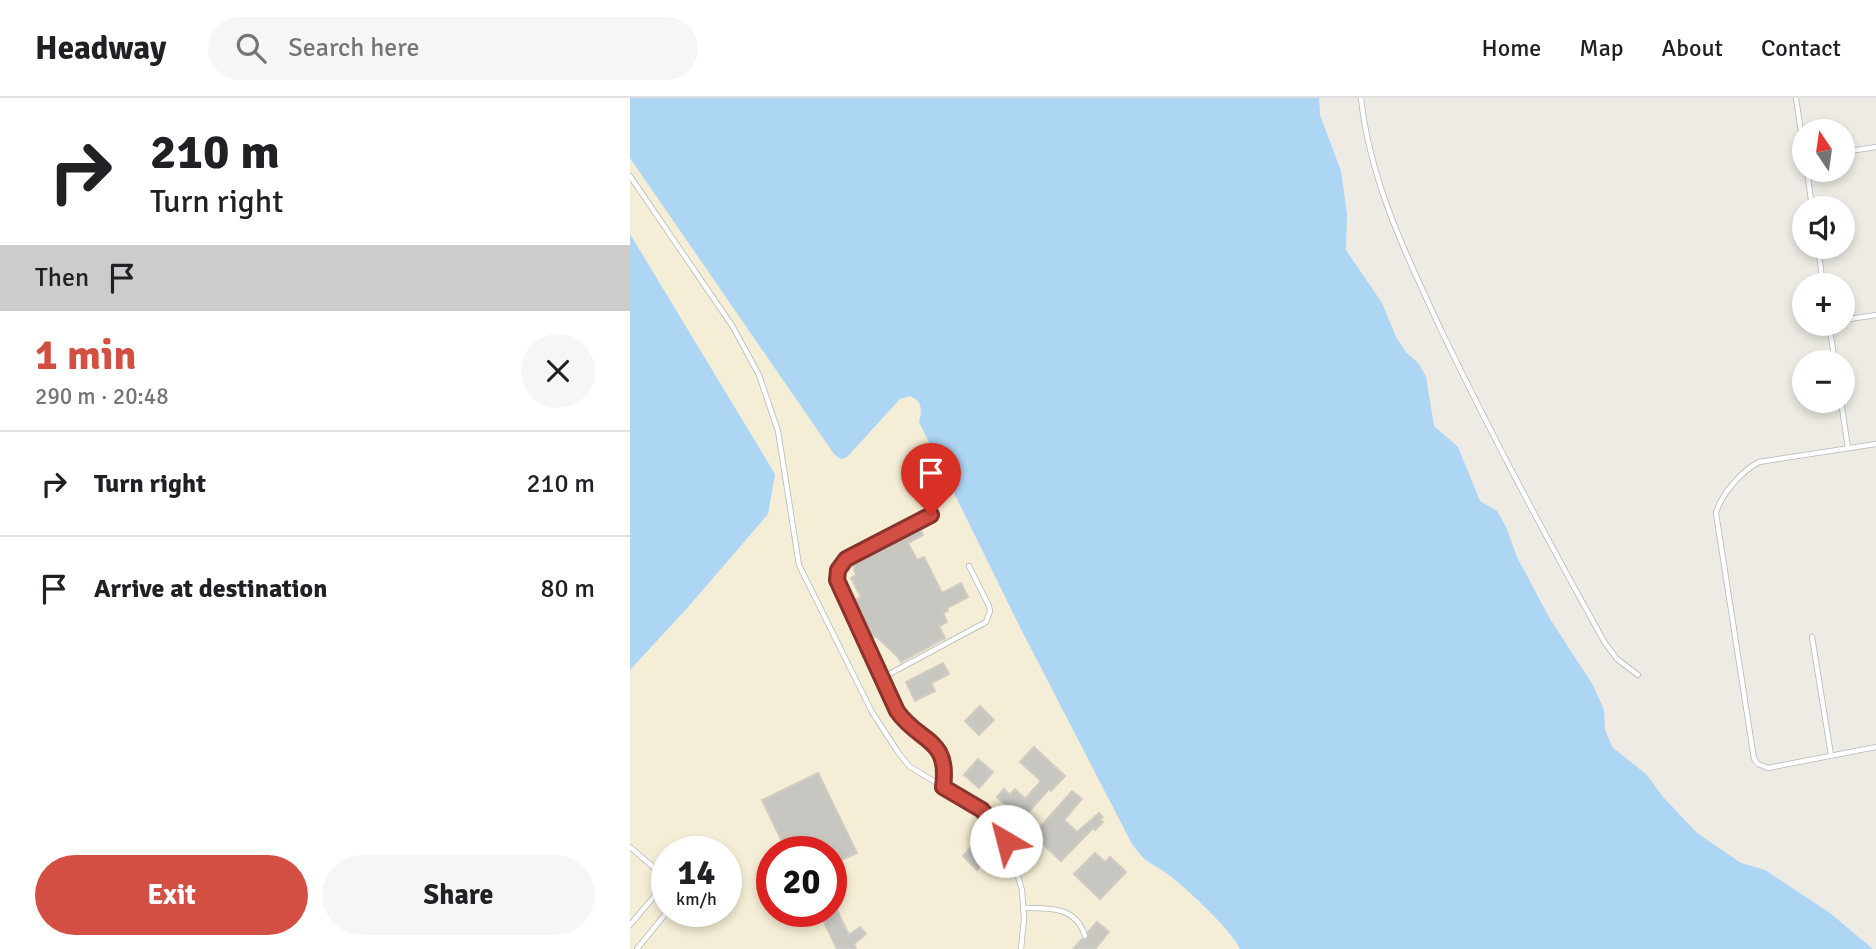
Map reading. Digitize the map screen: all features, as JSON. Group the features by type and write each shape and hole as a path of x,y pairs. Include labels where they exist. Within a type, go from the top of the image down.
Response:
{"lane":[{"path":"1361,98 1372,158 1391,219 1488,428 1605,643 1617,659 1638,675"},
{"path":"1796,98 1799,119"},
{"path":"1855,150 1876,147"},
{"path":"630,176 733,327 759,375 778,431 799,565 872,712 903,760 916,772 982,810 1000,831 1016,862 1023,908 1021,949"},
{"path":"1855,318 1876,315"},
{"path":"1843,413 1848,448"},
{"path":"1876,444 1759,462 1748,468 1719,504 1716,513 1754,759 1768,768 1876,747"},
{"path":"931,515 846,559 838,570 838,586 902,719 933,742 938,750 944,768 943,787"},
{"path":"882,678 986,622 989,606 969,566"},
{"path":"1812,637 1831,755"},
{"path":"630,847 651,866"},
{"path":"630,925 651,899"},
{"path":"1023,908 1051,908 1067,912 1080,924 1085,936"},
{"path":"636,949 654,927"}],"sand":[{"path":"630,158 834,454 841,459 847,457 900,399 910,396 917,401 921,410 920,422 1021,629 1144,861 1198,900 1224,925 1240,949 630,949 630,670 768,514 775,474 630,234"}],"water":[{"path":"630,98 1319,98 1320,115 1341,171 1347,214 1346,250 1382,303 1396,337 1406,352 1419,364 1426,377 1434,426 1458,447 1480,501 1497,511 1517,557 1550,619 1593,685 1604,710 1605,729 1612,747 1647,775 1663,797 1697,833 1741,863 1765,870 1830,913 1873,949 1240,949 1228,931 1206,908 1173,878 1144,858 1132,844 1021,629 919,422 919,404 910,396 900,399 847,457 841,459 834,454 630,158"},
{"path":"630,234 775,474 768,514 630,670"}],"building":[{"path":"919,527 923,535 908,543 917,560 924,557 942,593 961,583 968,597 943,613 947,622 939,626 945,638 901,662 876,636 870,639 861,622 852,601 861,597 851,578 856,575 852,562"},
{"path":"943,663 949,674 931,683 935,691 915,701 906,682"},
{"path":"980,706 994,720 979,735 965,721"},
{"path":"1034,747 1065,776 1051,791 1049,789 1012,831 1003,823 1010,815 1003,809 1006,806 997,797 1004,789 1010,795 1015,789 1025,799 1041,781 1020,762"},
{"path":"978,759 993,772 979,788 964,775"},
{"path":"818,773 857,853 847,858 847,836 779,836 762,800"},
{"path":"1072,791 1082,799 1064,820 1077,832 1099,813 1103,822 1095,830 1093,828 1061,861 1033,835"},
{"path":"976,842 983,849 988,843 995,850 977,870 963,856"},
{"path":"1095,853 1105,862 1110,857 1126,872 1100,899 1074,874"},
{"path":"1097,922 1109,932 1095,949 1073,949 1082,939 1088,939 1088,932"},
{"path":"826,927 845,927 849,935 860,927 866,934 854,944 856,949 837,949"}],"route":[{"path":"931,515 846,559 836,575 838,586 897,711 907,724 933,742 938,750 944,768 943,787 982,810 1006,841"}]}
